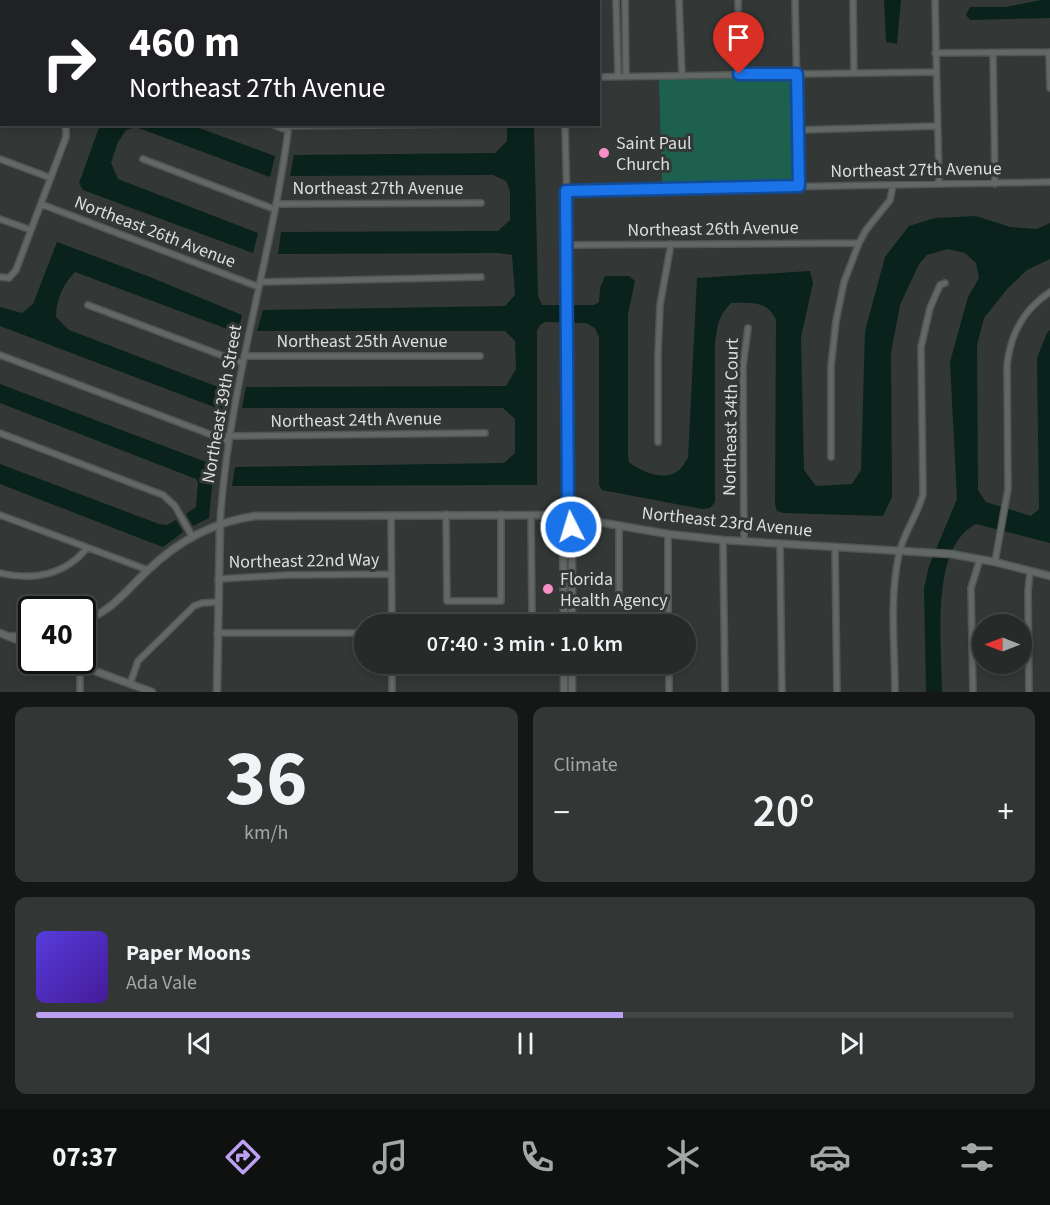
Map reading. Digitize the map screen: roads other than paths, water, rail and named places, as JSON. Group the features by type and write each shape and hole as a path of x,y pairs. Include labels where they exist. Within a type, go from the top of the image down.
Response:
{"street":[{"path":"616,0 618,76"},
{"path":"625,0 626,76"},
{"path":"680,0 682,75"},
{"path":"738,0 739,74"},
{"path":"795,0 799,186"},
{"path":"853,0 854,73"},
{"path":"934,0 939,184"},
{"path":"935,53 1050,52 1050,88"},
{"path":"993,53 995,184"},
{"path":"600,77 936,72"},
{"name":"Northeast 39th Street","path":"217,692 217,602 225,462 233,410 260,284 289,126"},
{"path":"565,126 568,517 572,532 572,614"},
{"path":"798,130 937,126"},
{"path":"0,277 9,278 16,270 66,137 65,127"},
{"path":"0,159 51,178"},
{"name":"Northeast 27th Avenue","path":"143,159 275,207 481,203"},
{"name":"Northeast 27th Avenue","path":"566,191 1050,183"},
{"path":"831,457 831,366 836,321 844,282 859,243 866,230 890,200 893,185"},
{"name":"Northeast 26th Avenue","path":"41,204 260,284 481,277"},
{"path":"0,219 31,230"},
{"name":"Northeast 26th Avenue","path":"567,245 859,243"},
{"path":"658,442 660,304 671,244"},
{"path":"895,692 894,595 899,551 919,510 923,494 921,347 930,308 940,285 945,283"},
{"path":"995,562 1006,506 1009,473 1007,366 1009,347 1022,318 1031,306 1050,292"},
{"name":"Northeast 25th Avenue","path":"88,305 243,360 480,356"},
{"name":"Northeast 34th Court","path":"744,542 743,366 748,328"},
{"name":"Northeast 24th Avenue","path":"0,356 228,439 485,433"},
{"path":"0,433 163,495 172,502 190,533"},
{"path":"0,514 148,570"},
{"path":"391,514 392,614"},
{"path":"446,514 447,601 501,601 501,514"},
{"path":"531,514 532,614"},
{"name":"Northeast 23rd Avenue","path":"96,616 118,602 148,570 190,533 236,519 255,516 531,514 568,517 668,534 723,540 951,554 1050,576"},
{"path":"564,614 563,532 568,517"},
{"path":"618,604 619,525"},
{"path":"668,534 668,614"},
{"path":"723,540 725,692"},
{"path":"780,544 782,692"},
{"path":"836,547 837,692"},
{"path":"0,573 19,577 42,576 74,562 87,548"},
{"path":"973,692 971,588 980,559"},
{"path":"564,567 572,567"},
{"path":"1029,692 1028,591 1030,572"},
{"name":"Northeast 22nd Way","path":"218,579 266,575 391,574"},
{"path":"134,687 138,661 194,606 217,602"},
{"path":"0,633 18,640"},
{"path":"217,633 354,633"},
{"path":"9,636 18,636"},
{"path":"96,672 152,692"},
{"path":"80,674 80,692"},
{"path":"392,674 392,692"},
{"path":"564,674 564,692"},
{"path":"572,674 572,692"},
{"path":"669,674 669,692"}],"place":[{"name":"Saint Paul Church","path":"604,153"},
{"name":"Florida Health Agency","path":"548,589"}]}
